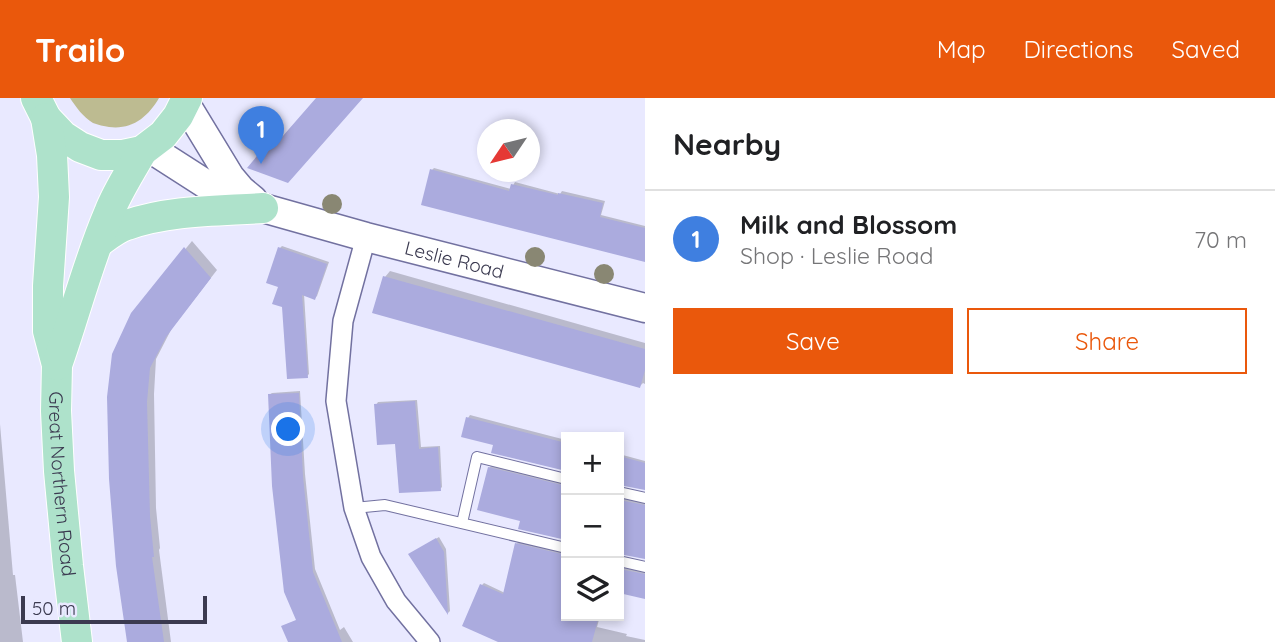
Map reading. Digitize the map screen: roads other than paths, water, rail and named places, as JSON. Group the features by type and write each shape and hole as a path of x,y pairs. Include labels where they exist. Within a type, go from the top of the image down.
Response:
{"main road":[{"name":"Great Northern Road","path":"57,365 82,283 109,211 145,149 163,135 186,101"},
{"name":"Great Northern Road","path":"41,108 52,155 54,197 48,331 57,365 59,471 77,642"},
{"path":"41,108 63,136 79,147 102,155 123,155 145,149"},
{"path":"99,242 124,225 149,219 263,208"}],"street":[{"name":"Leslie Road","path":"186,101 230,177 240,190 263,208"},
{"name":"Leslie Road","path":"145,149 215,190 263,208 645,308"},
{"path":"366,237 343,321 336,401 354,508 371,557 396,601 430,642"}],"lane":[{"path":"462,523 477,457 561,478"},
{"path":"624,493 645,498"},
{"path":"354,508 385,505 561,547"},
{"path":"624,562 645,567"}],"place":[{"name":"Milk and Blossom","path":"261,164"}]}
